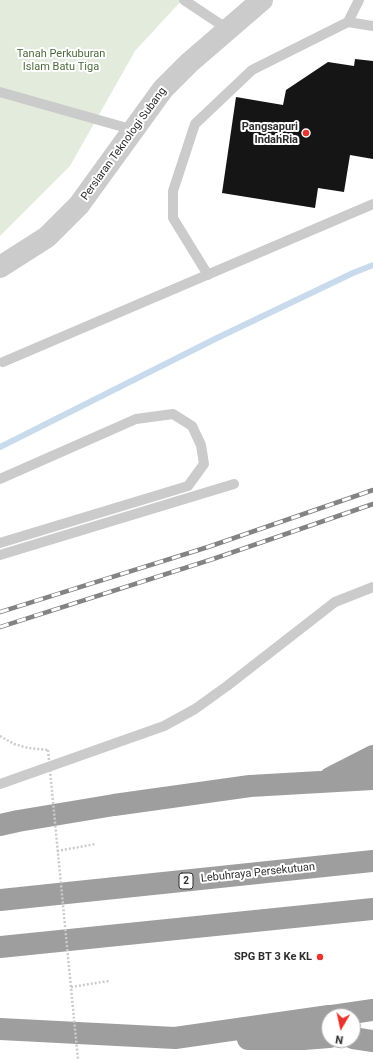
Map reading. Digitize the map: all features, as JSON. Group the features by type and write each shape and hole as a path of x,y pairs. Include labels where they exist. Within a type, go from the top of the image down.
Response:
{"highway":[{"path":"324,781 373,756"},
{"path":"0,825 114,805 250,786 373,779"},
{"name":"Lebuhraya Persekutuan","path":"0,900 373,861"},
{"path":"0,947 373,909"},
{"path":"361,1012 373,1010"},
{"path":"175,1038 321,1017"},
{"path":"0,1028 175,1038 304,1039 321,1038"},
{"path":"361,1039 373,1041"}],"street":[{"name":"Persiaran Teknologi Subang","path":"0,266 47,237 79,205 163,89 189,64 262,0"}],"lane":[{"path":"184,0 229,30"},
{"path":"348,22 359,0"},
{"path":"208,275 173,218 173,191 195,124 252,70 348,22 373,26"},
{"path":"0,92 134,130"},
{"path":"4,362 373,204"},
{"path":"0,479 136,419 173,414 192,426 201,445 204,464 188,486 0,543"},
{"path":"0,555 234,484"},
{"path":"0,784 164,726 195,709 227,686 335,602 373,587"}],"path":[{"path":"0,736 14,744 28,748 48,750 78,1060"},
{"path":"57,850 96,844"},
{"path":"71,987 109,981"}],"green space":[{"name":"Tanah Perkuburan Islam Batu Tiga","path":"0,0 182,0 135,51 70,166 0,236"}],"building":[{"name":"Pangsapuri IndahRia","path":"355,59 373,61 373,159 350,155 344,192 318,188 315,208 222,193 236,97 283,105 286,90 328,62 354,66"}],"waterway":[{"path":"0,447 217,338 353,273 373,265"}],"railway":[{"path":"0,612 208,547 373,490"},
{"path":"0,627 213,559 373,504"}],"place":[{"name":"Pangsapuri IndahRia","path":"306,133"},
{"name":"SPG BT 3 Ke KL","path":"320,957"}]}
